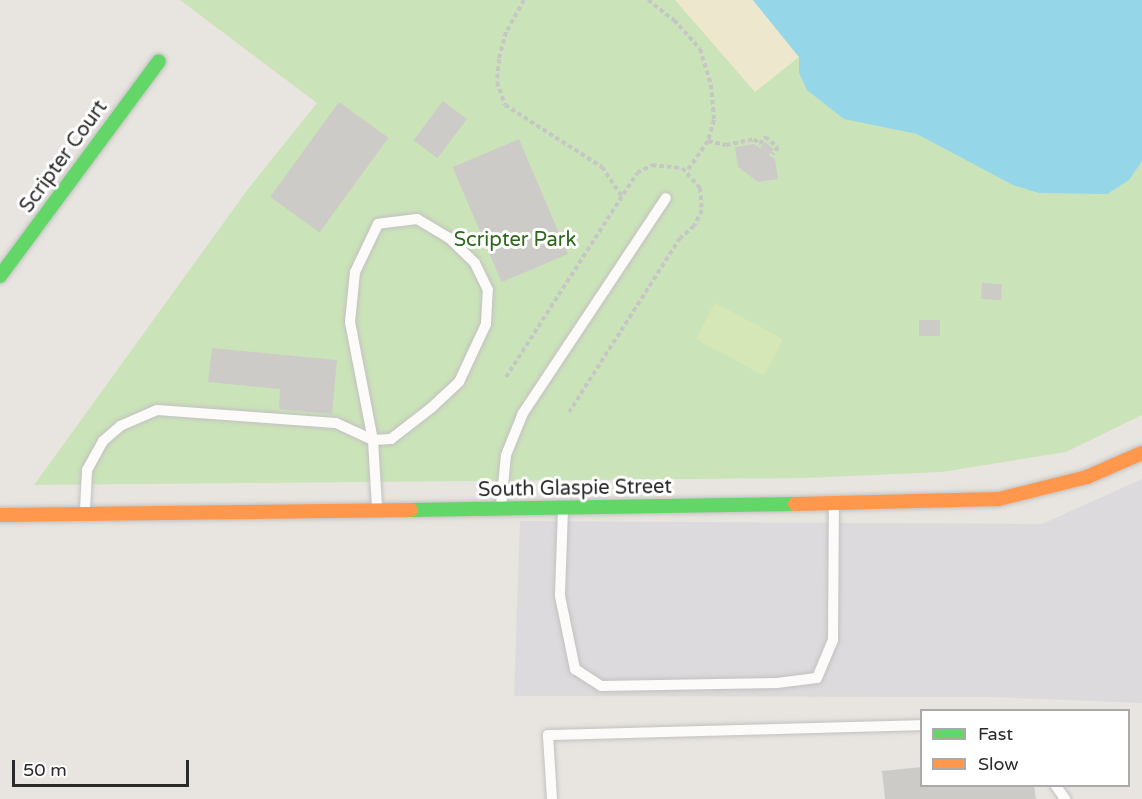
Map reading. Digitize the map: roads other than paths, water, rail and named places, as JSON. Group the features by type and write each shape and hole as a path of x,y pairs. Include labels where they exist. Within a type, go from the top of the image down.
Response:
{"street":[{"name":"Scripter Court","path":"0,276 159,61"},
{"name":"South Glaspie Street","path":"0,515 85,516 834,505 999,499 1087,477 1142,453"}],"lane":[{"path":"501,509 506,455 523,413 666,198"},
{"path":"85,516 87,471 103,441 120,426 157,410 336,423 373,440 392,439 459,382 486,324 488,290 475,263 449,238 417,219 378,224 355,272 350,322 373,440 377,511"},
{"path":"563,508 560,596 575,669 601,686 613,686 777,683 817,678 833,640 834,505"},
{"path":"552,799 548,735 920,725"}],"water":[{"path":"753,0 1142,0 1142,161 1129,180 1107,194 1039,193 1013,185 917,134 844,119 807,90 799,73 799,57"}],"park label":[{"name":"Scripter Park","path":"515,240"}]}
